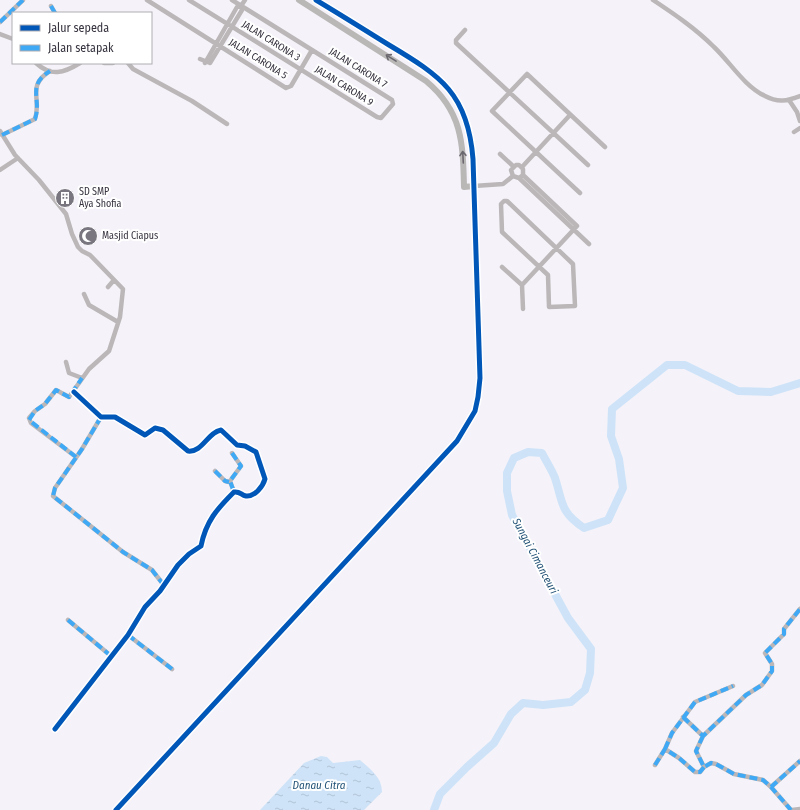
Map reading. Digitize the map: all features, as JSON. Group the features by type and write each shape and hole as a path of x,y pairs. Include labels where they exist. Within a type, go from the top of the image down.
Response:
{"street":[{"path":"0,21 24,0"},
{"name":"JALAN CARONA 5","path":"147,0 286,88 291,86 301,70"},
{"name":"JALAN CARONA 3","path":"189,0 301,70"},
{"name":"JALAN CARONA 7","path":"232,0 393,102 381,118 378,118"},
{"path":"200,60 210,64 218,45 230,25 242,10 245,0"},
{"path":"299,0 426,80 446,101 458,126 463,149 464,186 503,184 518,176 522,167 570,115"},
{"path":"116,810 462,435 475,410 478,398 480,378 474,186 471,137 467,122 461,108 443,82 431,71 316,0"},
{"path":"652,0 692,27 760,93 774,100 789,100 800,96"},
{"path":"51,6 54,12"},
{"path":"465,30 456,40 456,43 588,165"},
{"path":"0,34 12,39"},
{"path":"301,70 312,50"},
{"path":"38,64 50,71 58,73 66,71 78,64"},
{"path":"129,64 133,69 192,101 227,124"},
{"name":"JALAN CARONA 9","path":"301,70 378,118"},
{"path":"50,71 36,84 35,119 1,133 18,158 66,214 78,247 90,255 123,289 121,312 109,351 94,364 82,378 74,392 68,397 56,390 45,404 35,411 29,420 32,424 76,457"},
{"path":"580,193 492,111 527,74 605,147"},
{"path":"789,100 796,109 800,121"},
{"path":"794,132 800,128"},
{"path":"500,154 513,166"},
{"path":"0,170 18,158"},
{"path":"513,166 519,165 522,167"},
{"path":"513,166 511,173 518,176 589,244"},
{"path":"507,201 556,248 573,264 575,306 549,307 548,275 502,232 501,204 507,201"},
{"path":"522,285 574,230"},
{"path":"502,267 522,285 523,309"},
{"path":"108,287 114,280"},
{"path":"84,294 89,306 118,322"},
{"path":"66,362 69,373 82,378"},
{"path":"74,392 101,416 115,417 145,435 155,428 163,430 167,435 191,452 197,449 217,431 221,430 237,445 245,446 256,452 264,474 264,483 250,496 234,492 229,482 225,481 215,470"},
{"path":"101,416 55,488 53,494 54,498 88,522 123,552 152,570 163,584"},
{"path":"229,482 232,475 241,466 232,453"},
{"path":"55,729 66,718 128,635 145,607 160,591 163,584 185,557 201,546 202,536 211,516 234,492"},
{"path":"704,767 696,752 703,736 746,695 762,685 772,671 772,664 765,653 781,638 784,634 784,629 800,609"},
{"path":"68,620 111,656"},
{"path":"128,635 172,669"},
{"path":"655,765 665,749 672,733 698,700 732,686"},
{"path":"683,718 703,736"},
{"path":"665,749 679,758 695,772 700,772 704,767 711,763 716,764 734,774 763,780 792,810 800,809"},
{"path":"771,787 800,762"}],"water":[{"name":"Danau Citra","path":"321,756 327,757 333,763 360,760 378,778 382,792 364,810 260,810 304,763"}],"waterway":[{"name":"Sungai Cimanceuri","path":"434,810 440,794 494,743 511,714 523,703 543,705 571,702 585,690 590,673 591,649 568,618 512,515 507,491 507,473 514,458 528,452 542,453 554,475 561,501 566,512 584,528 608,520 623,488 619,459 611,436 612,409 667,365 685,365 738,391 771,392 800,383"}],"marked path":[{"path":"0,22 23,0"},
{"path":"51,6 54,12"},
{"path":"2,135 35,119 37,112 37,88 39,82 50,71"},
{"path":"76,457 29,420 35,411 45,404 56,390 69,397 82,378"},
{"path":"101,417 82,449 55,488 53,496 123,552 152,570 163,584"},
{"path":"232,453 241,466 230,481 234,492"},
{"path":"215,471 225,481 229,482"},
{"path":"683,717 703,736 746,695 762,685 772,671 772,664 765,653 784,634 784,629 800,609"},
{"path":"68,620 111,656"},
{"path":"128,635 172,669"},
{"path":"665,749 672,733 695,702 733,686"},
{"path":"703,736 696,751 704,767 711,763 716,764 734,774 763,780 791,810"},
{"path":"655,765 665,749 679,758 695,772 700,772 704,767"},
{"path":"771,787 800,761"}],"cycle path":[{"path":"116,810 457,441 475,411 480,378 473,159 470,137 465,118 449,89 437,78 407,56 316,0"},
{"path":"55,729 128,635 145,607 160,591 178,565 189,554 201,546 209,522 222,504 234,492 238,492 246,496 252,495 260,488 265,479 256,452 245,446 237,445 221,430 212,434 197,449 188,451 163,430 155,428 145,435 115,417 101,417 74,392"}],"place":[{"name":"SD SMP Aya Shofia","path":"65,198"},
{"name":"Masjid Ciapus","path":"88,236"}]}
